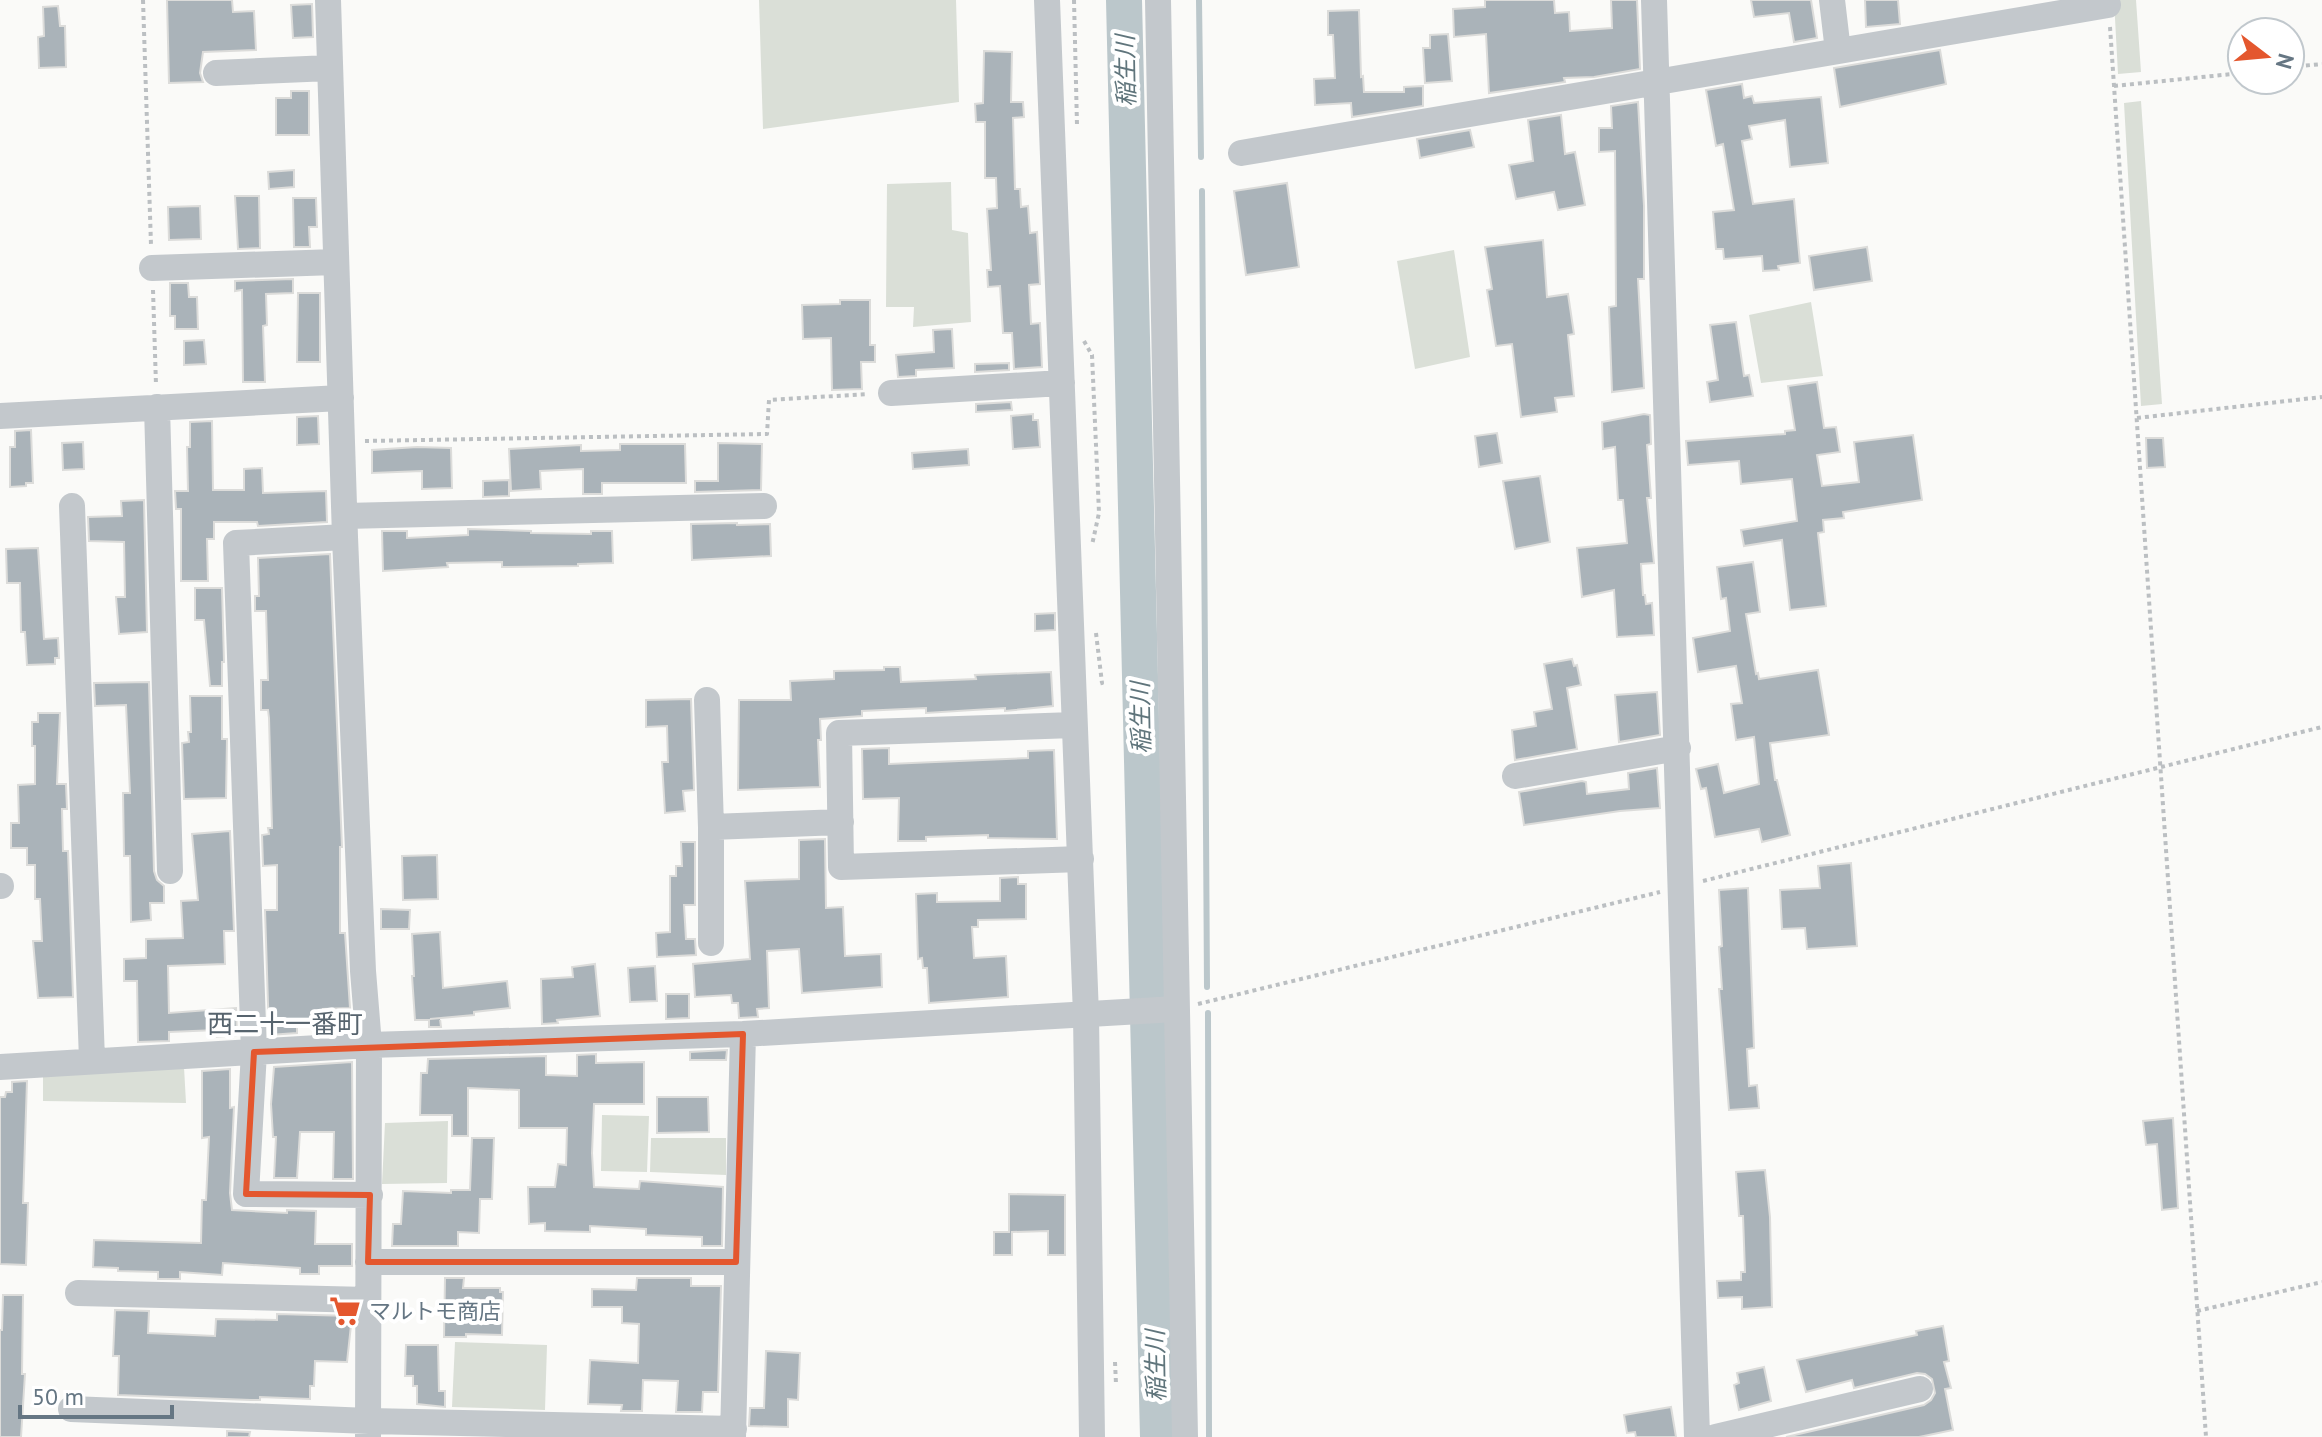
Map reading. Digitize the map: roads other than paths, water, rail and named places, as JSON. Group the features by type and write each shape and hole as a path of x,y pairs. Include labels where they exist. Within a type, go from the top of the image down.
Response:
{"street":[{"path":"328,0 345,526 369,1045 368,1429"},
{"path":"1047,0 1086,1015 1092,1437"},
{"path":"1158,0 1170,1009 1185,1437"},
{"path":"1654,0 1697,1437"},
{"path":"1832,0 1838,51"},
{"path":"1241,153 2108,5"},
{"path":"216,73 330,68"},
{"path":"152,268 336,262"},
{"path":"891,393 1062,383"},
{"path":"0,416 341,398"},
{"path":"157,407 170,871"},
{"path":"72,506 92,1060"},
{"path":"370,1195 246,1194 254,1052 236,543 345,526 764,506"},
{"path":"707,700 711,943"},
{"path":"1074,725 839,733 841,867 1081,859"},
{"path":"1515,776 1678,748"},
{"path":"711,827 841,822"},
{"path":"0,1067 369,1045 743,1034 1170,1009"},
{"path":"71,1409 368,1429 734,1433 743,1034"},
{"path":"368,1262 736,1262"},
{"path":"78,1293 368,1300"},
{"path":"1716,1437 1920,1389"}],"waterway":[{"name":"稲生川","path":"1124,0 1158,1437"},
{"path":"1199,0 1201,157"},
{"path":"1202,191 1207,987"},
{"path":"1208,1013 1209,1437"}],"place":[{"name":"マルトモ商店","path":"345,1311"}],"district":[{"name":"西二十一番町","path":"285,1024"}]}
